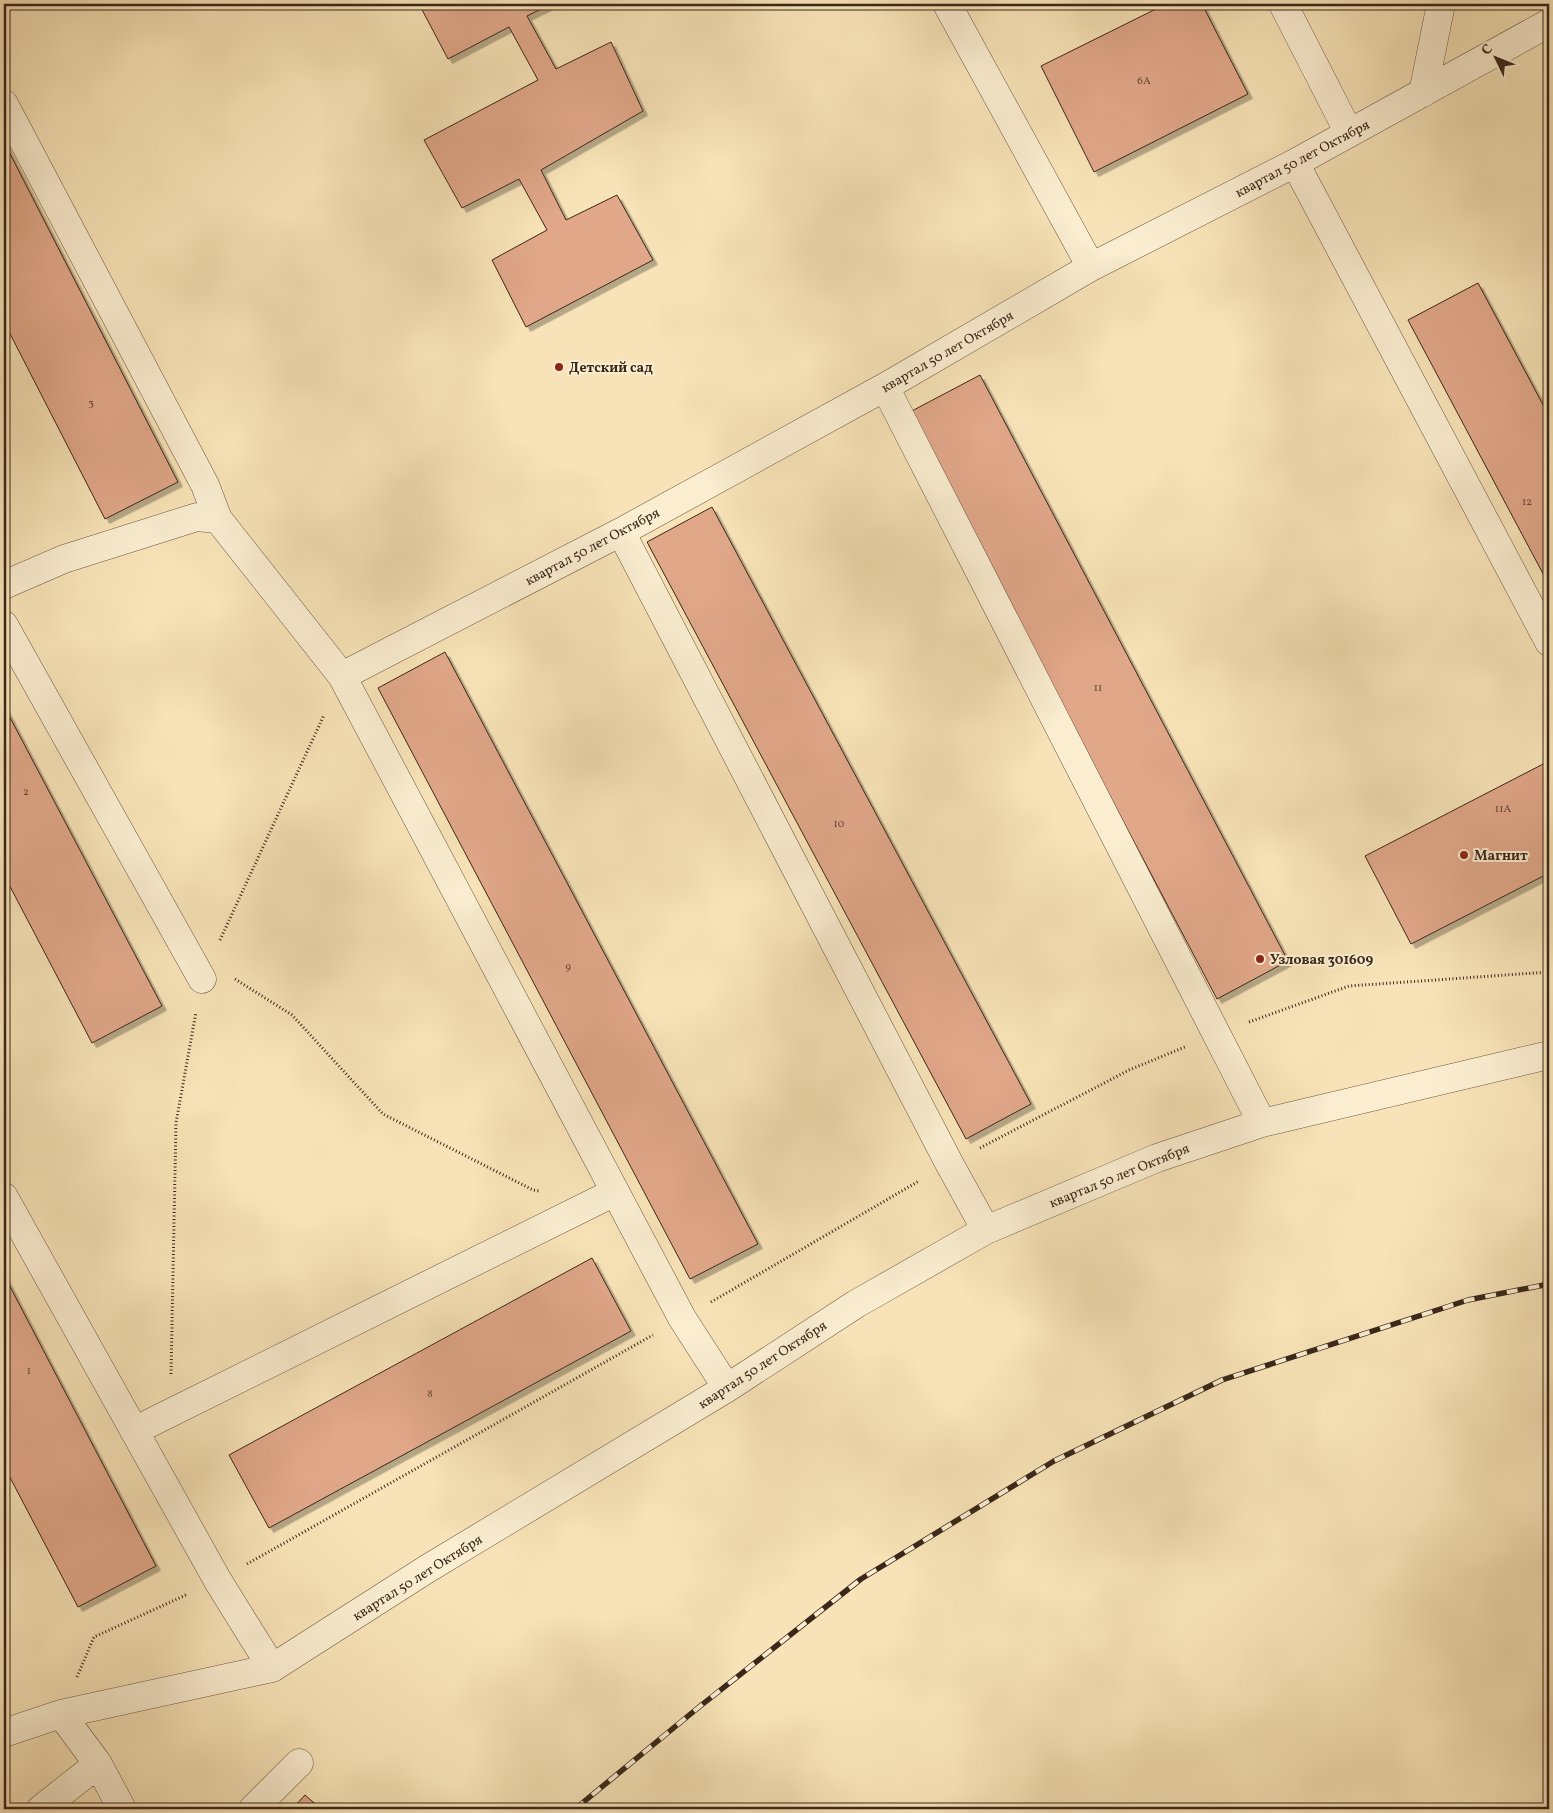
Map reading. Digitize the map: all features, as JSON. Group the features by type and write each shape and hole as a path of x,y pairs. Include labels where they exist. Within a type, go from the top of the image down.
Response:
{"street":[{"path":"946,4 1091,267"},
{"path":"1283,4 1349,133"},
{"path":"1423,92 1441,4"},
{"name":"квартал 50 лет Октября","path":"342,676 621,532 885,387 1091,267 1295,163 1549,23"},
{"path":"4,104 205,485 218,519 342,676 682,1318 727,1388"},
{"path":"1295,163 1549,642"},
{"path":"885,387 1262,1123"},
{"path":"4,585 64,560 197,517 218,519"},
{"path":"621,532 949,1163 986,1230"},
{"path":"4,625 202,979"},
{"name":"квартал 50 лет Октября","path":"4,1733 62,1714 272,1668 427,1570 727,1388 856,1304 986,1230 1157,1158 1262,1123 1549,1055"},
{"path":"134,1431 615,1192"},
{"path":"4,1197 218,1580 272,1668"},
{"path":"62,1714 98,1764 122,1809"},
{"path":"253,1809 299,1763"},
{"path":"41,1809 98,1764"}],"path":[{"path":"170,1413 176,1123 202,979 342,676"},
{"path":"62,1714 94,1637 218,1580 682,1318 949,1163 1129,1070 1216,1033 1349,986 1549,972"},
{"path":"202,979 235,979 292,1015 383,1114 533,1190 542,1191"}],"building":[{"path":"419,4 551,4 527,16 556,69 611,42 643,111 541,170 566,220 617,195 653,260 526,327 492,260 547,230 519,179 462,208 424,140 538,80 509,27 448,59"},
{"path":"1166,4 1202,4 1248,94 1094,172 1041,66"},
{"path":"4,142 178,482 105,519 4,322"},
{"path":"1478,283 1549,416 1549,585 1408,320"},
{"path":"980,375 1288,961 1217,999 908,413"},
{"path":"712,507 1031,1104 966,1139 647,542"},
{"path":"445,652 758,1244 690,1279 378,688"},
{"path":"4,706 162,1006 92,1043 4,875"},
{"path":"1549,761 1549,873 1411,944 1365,856"},
{"path":"592,1258 631,1331 269,1528 229,1455"},
{"path":"4,1275 156,1566 78,1607 4,1466"},
{"path":"305,1795 321,1809 292,1809"}],"railway":[{"path":"575,1809 699,1707 861,1579 1054,1461 1222,1380 1468,1300 1549,1284"}],"place":[{"name":"Детский сад","path":"559,367"},
{"name":"Магнит","path":"1464,855"},
{"name":"Узловая 301609","path":"1260,959"}]}
